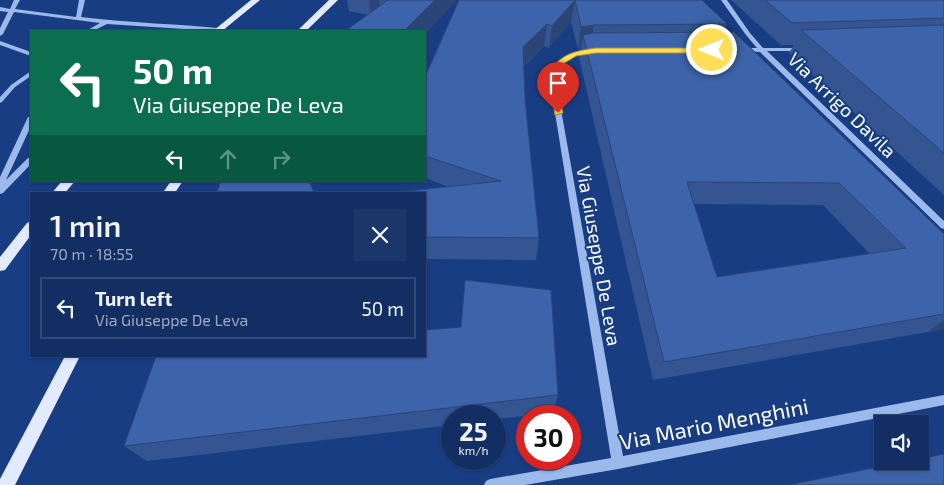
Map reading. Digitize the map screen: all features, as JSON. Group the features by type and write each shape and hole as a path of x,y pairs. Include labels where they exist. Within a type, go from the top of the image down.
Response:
{"main road":[{"path":"218,30 256,0"},
{"path":"302,30 334,0"},
{"path":"60,192 68,182"},
{"path":"0,266 30,227"},
{"path":"6,485 72,357"}],"street":[{"path":"0,34 17,0"},
{"path":"78,19 82,0"},
{"name":"Via Arrigo Davila","path":"724,0 762,50 944,226"},
{"path":"0,9 106,22 218,30"},
{"path":"91,30 106,22"},
{"path":"169,30 174,26"},
{"path":"0,43 30,54"},
{"path":"731,50 804,48"},
{"name":"Via Giuseppe De Leva","path":"596,50 578,52 564,59 555,68 552,76 618,463"},
{"path":"0,101 14,86 30,74"},
{"path":"0,185 30,121"},
{"path":"0,191 30,161"},
{"name":"Via Mario Menghini","path":"490,485 618,463 944,400"}],"building":[{"path":"388,0 435,0 405,30 346,30"},
{"path":"459,0 575,0 552,26 547,24 523,47 525,99 539,238 426,237 426,192 398,192 501,181 426,156 426,75"},
{"path":"575,0 702,0 727,24 594,25 581,27"},
{"path":"765,0 944,0 944,18 792,23"},
{"path":"944,25 944,153 801,30"},
{"path":"734,32 944,234 944,314 664,362 583,35 594,33","holes":["687,182 839,183 906,248 717,277"]},
{"path":"221,182 309,182 314,192 217,192"},
{"path":"465,280 551,290 558,395 473,405 441,405 441,409 124,446 156,357 426,357 426,330 461,327"},
{"path":"944,454 944,485 788,485 874,468 874,470 929,470 929,457"}],"route":[{"path":"558,113 552,73 560,62 573,54 596,50 712,50"}]}
